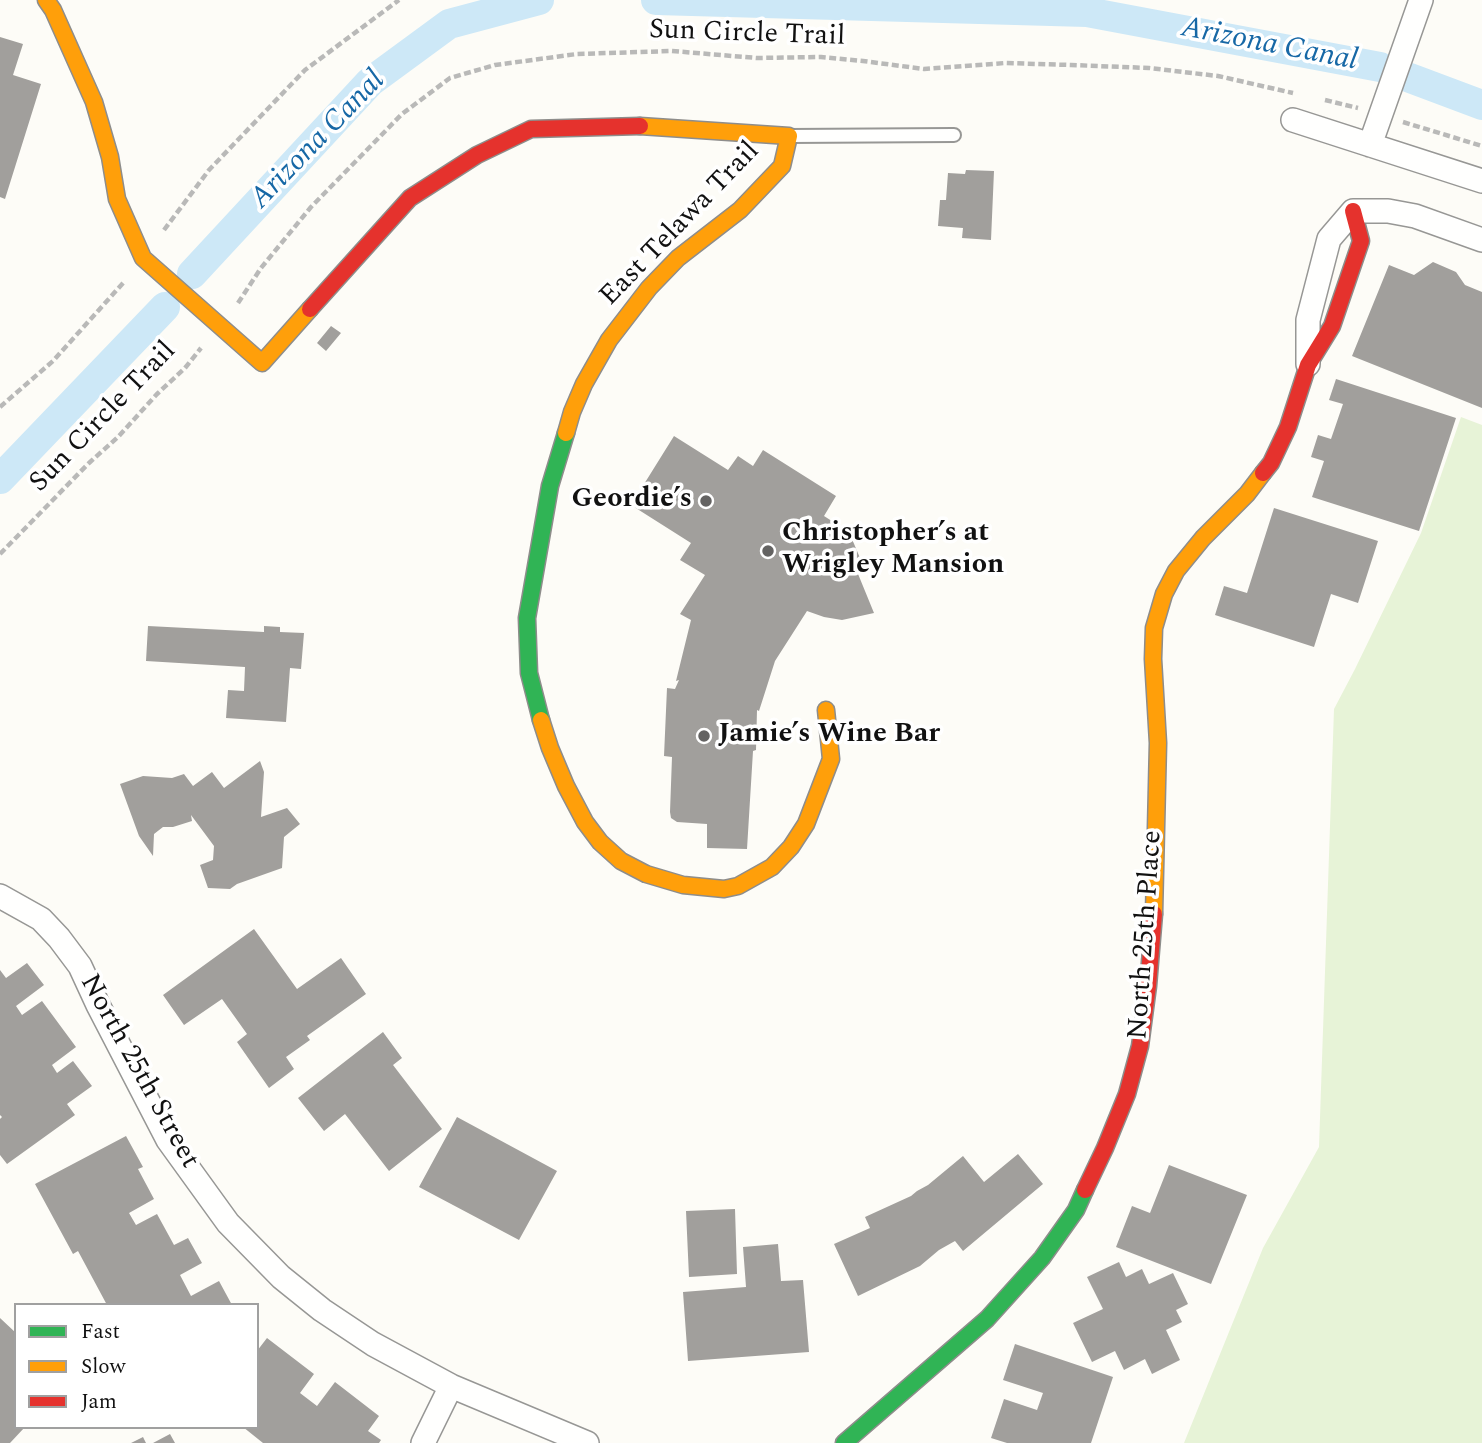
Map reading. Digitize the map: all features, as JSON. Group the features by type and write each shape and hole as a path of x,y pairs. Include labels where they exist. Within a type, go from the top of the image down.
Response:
{"street":[{"name":"East Telawa Trail","path":"46,0 94,102 110,157 117,199 147,262 262,363 410,198 477,155 531,129 635,126 789,136 782,166 740,210 678,258 649,288 609,340 583,384 550,486 527,618 529,673 550,748 585,822 600,842 621,861 646,874 683,885 724,889 737,886 772,867 792,847 806,824 831,760 826,710"},
{"path":"1370,145 1422,0"},
{"path":"1293,120 1482,181"},
{"name":"North 25th Place","path":"844,1443 987,1319 1042,1258 1076,1210 1127,1094 1140,1046 1149,986 1154,919 1158,756 1154,628 1164,594 1176,571 1202,538 1247,494 1271,463 1288,427 1308,365 1307,320 1329,239 1353,211 1388,211 1415,216 1482,240"},
{"name":"North 25th Street","path":"0,896 41,919 80,966 168,1140 228,1223 281,1277 322,1310 373,1345 451,1386 587,1443"},
{"path":"423,1443 451,1386"}],"lane":[{"path":"789,136 954,135"}],"path":[{"path":"0,407 53,361 147,262 209,170 304,70 399,0"},
{"name":"Sun Circle Trail","path":"232,312 261,268 311,207 402,114 450,78 495,65 577,54 672,51 757,58 821,57 924,69 1005,63 1071,65 1149,68 1218,76 1296,94"},
{"path":"1322,100 1361,108"},
{"path":"1404,122 1482,146"},
{"name":"Sun Circle Trail","path":"0,554 118,437 185,368 207,341"}],"green space":[{"path":"1461,417 1482,425 1482,1443 1184,1443 1263,1248 1319,1147 1334,709 1421,533"}],"building":[{"path":"0,37 23,44 13,75 41,84 5,199 0,197"},
{"path":"966,170 994,171 991,240 962,238 963,228 938,226 940,200 946,200 948,173 965,174"},
{"path":"1433,262 1456,272 1465,285 1482,292 1482,408 1352,356 1389,265 1414,275"},
{"path":"331,326 341,333 326,351 317,343"},
{"path":"1336,379 1456,418 1419,531 1312,497 1324,461 1311,457 1318,435 1331,439 1343,404 1329,400"},
{"path":"674,436 728,470 738,456 753,466 763,450 836,496 824,516 849,532 863,565 856,569 874,613 842,620 807,611 775,661 759,711 757,710 747,849 707,848 707,824 677,822 671,818 672,757 664,756 667,688 675,689 679,680 676,681 691,620 680,614 705,575 680,560 691,543 631,505"},
{"path":"1274,508 1378,541 1358,603 1331,594 1314,647 1215,615 1224,586 1247,593"},
{"path":"148,626 264,632 264,626 280,627 280,632 304,633 301,669 290,668 286,722 226,718 228,690 244,691 245,667 146,661"},
{"path":"260,761 264,772 261,817 287,808 300,824 284,837 282,868 230,889 208,888 200,865 213,860 214,846 191,815 192,821 163,827 154,834 153,856 139,836 120,784 143,776 172,778 184,774 193,786 212,772 224,788"},
{"path":"254,929 297,989 341,958 366,994 307,1036 310,1040 286,1057 294,1069 269,1088 237,1042 247,1034 222,999 184,1025 163,995"},
{"path":"27,963 44,985 16,1006 22,1015 42,1001 76,1047 52,1065 57,1073 73,1061 92,1086 67,1104 75,1115 7,1164 0,1155 0,970 6,978"},
{"path":"383,1032 402,1058 393,1065 442,1129 389,1171 345,1114 324,1131 298,1098"},
{"path":"457,1117 557,1171 519,1240 419,1187"},
{"path":"126,1136 143,1167 138,1169 154,1199 129,1213 136,1225 157,1214 174,1245 188,1238 202,1263 180,1275 191,1296 219,1281 231,1303 106,1303 78,1251 73,1254 35,1184"},
{"path":"1018,1154 1043,1184 963,1251 955,1241 920,1266 858,1296 834,1244 870,1228 865,1217 911,1196 963,1156 984,1182"},
{"path":"1169,1165 1247,1195 1211,1284 1116,1247 1132,1206 1150,1213"},
{"path":"735,1209 737,1274 689,1277 686,1211"},
{"path":"778,1244 781,1281 803,1280 809,1352 688,1361 683,1292 746,1287 743,1247"},
{"path":"1119,1262 1126,1277 1142,1269 1149,1284 1173,1273 1188,1304 1176,1310 1182,1322 1166,1330 1180,1360 1152,1374 1145,1359 1124,1370 1115,1351 1092,1362 1073,1323 1103,1309 1087,1277"},
{"path":"0,1318 14,1331 14,1429 23,1429 10,1443 0,1443"},
{"path":"267,1338 314,1374 300,1393 317,1406 335,1382 379,1416 368,1431 381,1440 379,1443 263,1443 246,1429 259,1429 259,1348"},
{"path":"1015,1344 1113,1377 1091,1443 1007,1443 991,1438 1004,1399 1037,1410 1043,1393 1003,1380"},
{"path":"170,1434 175,1443 153,1443"},
{"path":"143,1437 146,1443 131,1443"}],"waterway":[{"name":"Arizona Canal","path":"192,274 370,82 449,24 539,0"},
{"name":"Arizona Canal","path":"656,0 1087,12 1380,67"},
{"path":"1410,78 1482,105"},
{"name":"Arizona Canal","path":"0,479 165,307"}],"traffic: fast":[{"path":"541,720 529,673 527,618 550,486 566,433"},
{"path":"844,1443 987,1319 1042,1258 1076,1210 1085,1190"}],"traffic: slow":[{"path":"46,0 94,102 110,157 117,199 143,258 262,363 310,309"},
{"path":"566,433 584,384 609,340 649,288 678,258 740,210 782,166 789,136 640,126"},
{"path":"1154,914 1158,743 1154,628 1164,594 1176,571 1263,473"},
{"path":"541,720 566,786 585,822 600,842 621,861 646,874 683,885 724,889 738,886 772,867 791,847 806,824 831,759 826,710"}],"traffic: jam":[{"path":"310,309 410,198 477,155 531,129 640,126"},
{"path":"1263,473 1271,463 1288,427 1308,365 1332,326 1361,241 1353,211"},
{"path":"1085,1190 1127,1094 1140,1046 1154,914"}],"place":[{"name":"Geordie’s","path":"706,501"},
{"name":"Christopher’s at Wrigley Mansion","path":"768,551"},
{"name":"Jamie’s Wine Bar","path":"704,736"}]}
